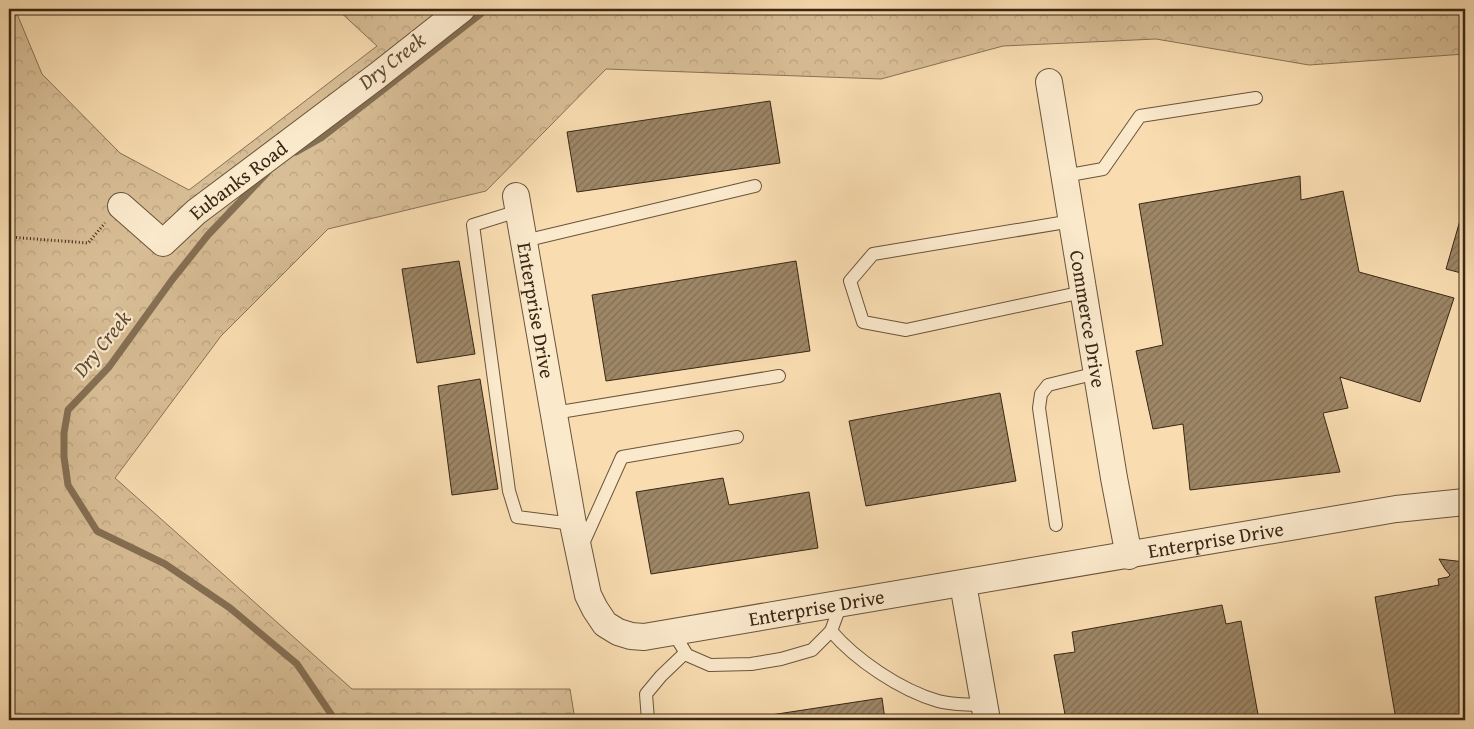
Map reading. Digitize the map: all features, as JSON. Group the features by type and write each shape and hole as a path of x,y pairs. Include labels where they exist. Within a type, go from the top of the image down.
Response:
{"street":[{"name":"Eubanks Road","path":"121,206 163,243 196,212 377,76 462,9"},
{"name":"Commerce Drive","path":"1049,82 1129,556"},
{"name":"Enterprise Drive","path":"517,204 573,524 588,595 605,624 618,632 631,636 679,642 842,604 1396,509 1465,502"},
{"path":"963,584 985,713"}],"lane":[{"path":"1064,176 1103,169 1140,116 1256,98"},
{"path":"524,241 755,186"},
{"path":"517,204 472,225 509,491 517,517 573,524"},
{"path":"1072,221 873,254 850,281 863,322 906,330 1084,292"},
{"path":"1056,525 1039,408 1041,394 1048,385 1097,373"},
{"path":"554,413 779,376"},
{"path":"580,553 622,457 737,437"},
{"path":"648,720 646,694 660,676 679,642 710,665 750,664 781,659 812,650 831,631 842,604"},
{"path":"831,631 859,658 911,692 985,713"}],"path":[{"path":"9,237 88,243 121,206"}],"green space":[{"path":"9,9 15,9 42,74 120,153 189,190 377,46 337,9 1465,9 1465,54 1309,65 1156,39 1003,46 881,79 606,69 486,191 328,229 221,336 115,478 352,689 570,689 575,720 9,720"}],"building":[{"path":"770,101 780,163 577,192 567,132"},
{"path":"1300,176 1301,200 1343,191 1359,272 1454,298 1420,402 1340,377 1348,408 1323,413 1340,472 1190,490 1183,424 1153,429 1136,351 1163,345 1139,204"},
{"path":"1463,210 1465,210 1465,274 1446,269"},
{"path":"459,261 475,354 417,363 402,269"},
{"path":"796,261 810,351 606,381 592,295"},
{"path":"480,379 498,489 452,495 438,386"},
{"path":"1000,393 1016,481 866,506 849,421"},
{"path":"723,478 729,505 809,492 818,548 651,574 636,492"},
{"path":"1439,559 1465,562 1465,720 1396,720 1375,597 1439,585 1438,579 1450,575"},
{"path":"1222,605 1226,624 1241,621 1259,720 1066,720 1054,655 1075,652 1072,632"},
{"path":"882,698 885,720 738,720"}],"waterway":[{"name":"Dry Creek","path":"296,152 321,138 487,9"},
{"name":"Dry Creek","path":"267,173 208,235 172,280 109,367 68,410 64,433 64,457 68,485 97,531 165,564 230,608 297,664 335,720"}]}
